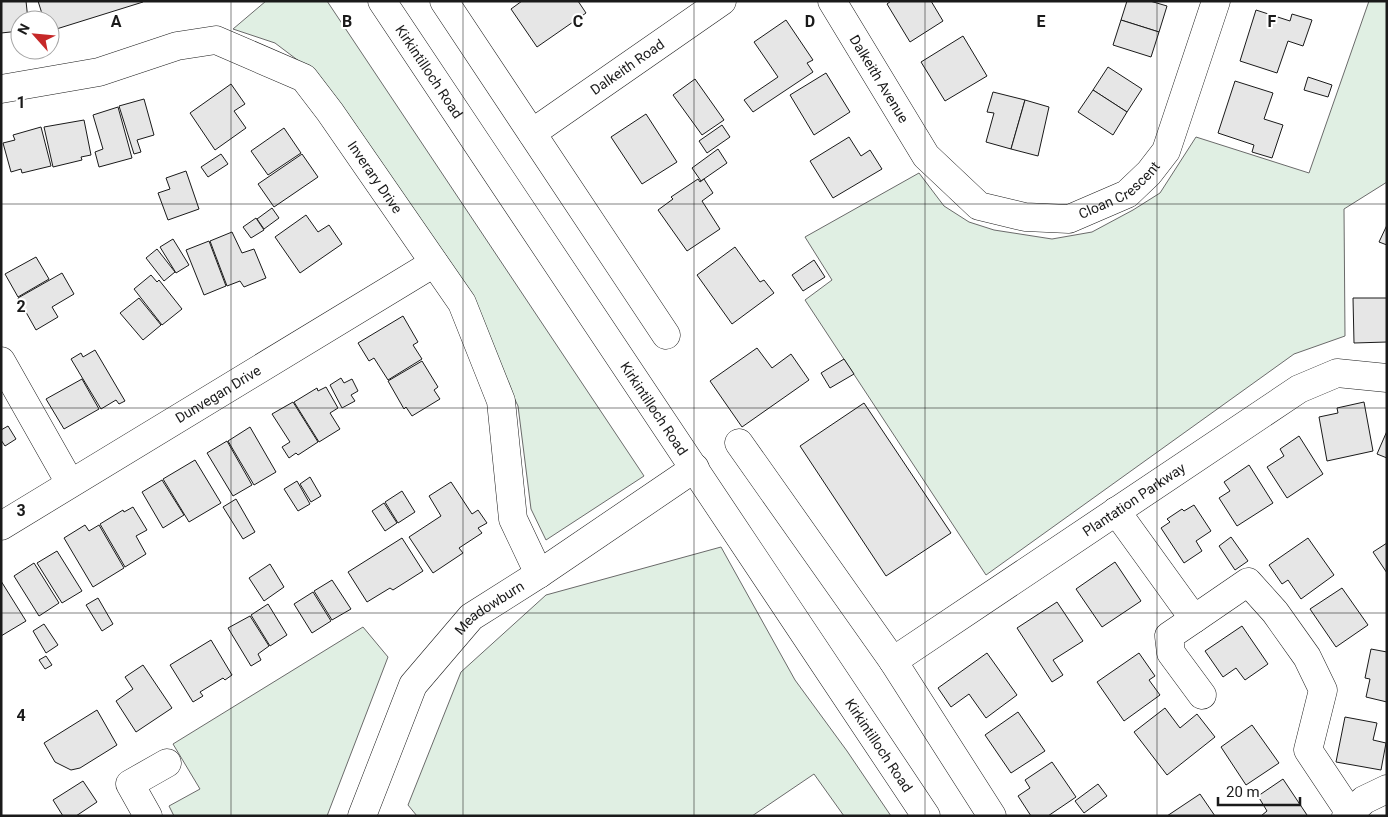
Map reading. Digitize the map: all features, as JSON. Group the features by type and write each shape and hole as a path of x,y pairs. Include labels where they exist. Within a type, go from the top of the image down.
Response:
{"street":[{"name":"Kirkintilloch Road","path":"382,1 696,468 926,816"},
{"path":"444,1 666,335"},
{"name":"Dalkeith Road","path":"532,132 722,1"},
{"name":"Dalkeith Avenue","path":"832,1 926,156"},
{"name":"Cloan Crescent","path":"926,156 980,206 1025,217 1069,219 1127,194 1149,173 1166,151 1216,1"},
{"name":"Inverary Drive","path":"1,90 99,72 177,46 216,40 304,78 330,112 462,303 501,401 513,519 539,574"},
{"name":"Dunvegan Drive","path":"1,526 434,263"},
{"path":"1,361 70,483"},
{"name":"Plantation Parkway","path":"893,661 1299,388 1337,373 1387,378"},
{"path":"739,443 893,661 992,816"},
{"name":"Meadowburn","path":"362,816 413,685 471,617 539,574 696,468"},
{"path":"1116,511 1194,619"},
{"path":"1202,695 1172,653 1169,636 1248,582 1275,612 1307,657 1323,690 1308,750 1348,814 1364,800 1387,789"},
{"path":"148,816 130,784 167,763"}],"green space":[{"path":"266,1 327,1 644,476 546,540 531,509 518,406 447,259 320,77 275,43 233,29"},
{"path":"1369,1 1387,1 1387,182 1344,209 1345,336 1294,354 986,575 805,300 832,280 805,237 919,173 944,206 969,222 994,230 1052,239 1092,232 1160,193 1196,137 1309,173"},
{"path":"721,547 795,680 847,751 891,816 844,816 814,774 752,816 417,816 408,805 461,672 546,595"},
{"path":"363,627 388,657 327,816 174,816 169,806 200,789 173,744"}],"building":[{"path":"1,1 26,1 27,10 10,10 10,32 1,33"},
{"path":"38,1 143,2 60,28 60,10 41,10"},
{"path":"522,1 578,1 586,13 537,47 511,9"},
{"path":"891,1 931,1 943,21 910,42 887,4"},
{"path":"1127,1 1150,1 1167,6 1159,32 1121,20"},
{"path":"1256,10 1290,21 1292,14 1312,20 1303,46 1288,41 1277,73 1240,61"},
{"path":"786,20 813,60 807,63 813,72 753,112 744,100 778,77 754,42"},
{"path":"1121,20 1159,32 1151,57 1113,45"},
{"path":"963,36 987,76 945,101 921,62"},
{"path":"1108,67 1142,89 1127,112 1093,90"},
{"path":"826,73 850,112 814,135 790,95"},
{"path":"1308,77 1332,85 1328,97 1304,90"},
{"path":"695,79 724,120 702,135 673,95"},
{"path":"1235,81 1273,93 1264,119 1283,125 1272,158 1252,152 1254,145 1218,133"},
{"path":"231,84 245,104 234,111 246,128 215,150 190,113"},
{"path":"1093,90 1127,112 1113,135 1078,112"},
{"path":"993,92 1025,100 1011,149 986,142 994,113 987,112"},
{"path":"144,99 154,135 137,140 141,152 134,154 119,106"},
{"path":"1025,100 1049,107 1038,156 1011,149"},
{"path":"118,107 132,158 99,167 95,152 103,149 93,115"},
{"path":"646,114 677,162 642,184 611,137"},
{"path":"84,120 91,155 81,157 82,160 53,167 44,127"},
{"path":"722,125 730,137 707,153 699,141"},
{"path":"41,127 51,166 22,173 21,169 11,172 3,143 15,140 13,135"},
{"path":"284,128 301,153 268,175 251,151"},
{"path":"849,137 861,156 870,150 882,169 833,198 810,161"},
{"path":"718,149 727,163 701,181 692,168"},
{"path":"221,154 228,164 208,177 201,167"},
{"path":"302,154 318,177 274,207 258,184"},
{"path":"186,171 199,209 168,220 158,193 170,189 166,178"},
{"path":"698,179 700,182 704,179 713,193 702,201 720,229 687,251 658,210 673,199 671,197"},
{"path":"272,208 279,218 264,229 257,219"},
{"path":"306,215 318,232 329,225 342,244 300,273 275,237"},
{"path":"256,218 264,230 251,238 243,227"},
{"path":"1387,225 1387,245 1379,242"},
{"path":"232,232 242,253 254,249 266,278 244,287 240,281 227,286 210,241"},
{"path":"173,239 189,265 176,273 160,247"},
{"path":"209,241 226,286 204,295 186,250"},
{"path":"735,247 760,282 764,280 774,293 732,324 697,275"},
{"path":"157,249 175,272 164,281 146,258"},
{"path":"36,257 49,279 18,297 5,274"},
{"path":"814,260 825,277 803,291 792,275"},
{"path":"62,273 74,294 52,307 58,317 36,330 18,298"},
{"path":"151,275 157,282 159,280 182,309 162,325 134,289"},
{"path":"139,298 161,325 143,340 120,313"},
{"path":"1353,298 1387,298 1387,342 1354,343"},
{"path":"403,316 418,342 413,345 422,359 388,380 374,358 369,361 358,343"},
{"path":"757,348 772,368 791,354 809,380 742,427 710,381"},
{"path":"95,350 125,401 119,404 116,400 101,409 71,359 81,353 83,357"},
{"path":"844,359 854,374 830,388 821,373"},
{"path":"422,361 438,387 434,390 440,399 412,416 406,407 404,409 388,381"},
{"path":"341,378 344,383 352,379 358,391 351,395 355,401 342,408 330,385"},
{"path":"82,379 99,409 64,429 46,399"},
{"path":"326,387 338,408 330,413 340,429 319,442 294,402 317,388 318,391"},
{"path":"293,402 318,442 298,455 296,453 289,458 282,447 290,442 272,414"},
{"path":"1364,402 1373,451 1327,461 1319,417 1338,413 1337,408"},
{"path":"864,403 951,533 886,576 800,446"},
{"path":"8,426 16,439 5,446 1,440 1,430"},
{"path":"250,427 276,472 254,485 228,441"},
{"path":"1387,431 1387,458 1377,454"},
{"path":"1299,436 1323,474 1287,498 1267,467 1284,456 1280,449"},
{"path":"227,441 252,485 233,496 207,453"},
{"path":"195,460 221,503 189,522 163,479"},
{"path":"1249,465 1273,503 1237,526 1219,498 1230,491 1224,482"},
{"path":"310,477 321,496 311,502 300,484"},
{"path":"162,480 184,515 163,528 142,492"},
{"path":"297,481 310,504 298,511 284,489"},
{"path":"451,482 472,514 478,510 487,523 478,528 482,533 459,548 463,553 433,573 409,537 441,516 429,496"},
{"path":"402,491 415,512 398,523 385,502"},
{"path":"236,499 255,532 243,539 223,507"},
{"path":"384,503 397,523 385,531 372,511"},
{"path":"1194,505 1211,531 1196,541 1202,551 1184,563 1161,528 1170,522 1167,519 1182,509 1184,511"},
{"path":"133,507 147,530 136,536 146,554 125,567 100,524 123,510 124,512"},
{"path":"85,525 89,531 99,525 124,568 93,587 64,538"},
{"path":"1231,537 1248,561 1235,570 1219,546"},
{"path":"402,538 423,571 393,590 390,588 367,602 348,572"},
{"path":"1308,538 1334,575 1301,599 1288,580 1282,584 1269,565"},
{"path":"1387,543 1387,573 1373,552"},
{"path":"57,551 82,591 62,603 37,563"},
{"path":"1115,562 1141,601 1102,627 1076,589"},
{"path":"34,563 59,603 39,616 14,576"},
{"path":"270,564 284,587 264,601 249,578"},
{"path":"332,580 351,609 332,620 314,591"},
{"path":"1,581 26,621 1,636"},
{"path":"1342,588 1368,625 1336,647 1310,609"},
{"path":"313,592 331,621 312,633 294,604"},
{"path":"98,598 113,624 102,631 86,605"},
{"path":"1057,602 1083,641 1053,660 1063,675 1052,682 1017,628"},
{"path":"268,604 287,635 270,646 251,615"},
{"path":"250,616 269,646 258,654 261,660 251,666 228,628"},
{"path":"44,624 58,645 46,653 33,631"},
{"path":"1242,626 1268,664 1245,680 1236,668 1223,677 1205,651"},
{"path":"211,640 232,675 225,680 223,678 200,692 203,696 193,702 170,665"},
{"path":"1371,649 1387,652 1387,702 1366,697 1370,679 1365,678"},
{"path":"987,653 1017,695 986,718 969,694 951,707 938,688"},
{"path":"1139,653 1155,676 1149,680 1160,695 1124,721 1097,682"},
{"path":"46,656 52,665 45,669 39,660"},
{"path":"143,665 172,708 136,732 116,701 133,689 125,677"},
{"path":"1165,708 1180,728 1197,714 1215,737 1167,775 1134,732"},
{"path":"97,710 117,745 80,768 71,770 55,762 44,743"},
{"path":"1018,712 1045,751 1011,773 985,735"},
{"path":"1345,717 1377,723 1373,740 1386,743 1381,770 1336,762"},
{"path":"1252,725 1279,763 1246,785 1221,747"},
{"path":"1052,762 1076,797 1048,816 1031,816 1018,796 1030,788 1025,780"},
{"path":"1283,779 1307,816 1261,816 1267,811 1258,796"},
{"path":"83,781 97,802 76,816 63,816 53,800"},
{"path":"1098,784 1107,796 1084,813 1075,801"},
{"path":"1200,794 1215,816 1167,816"}]}
